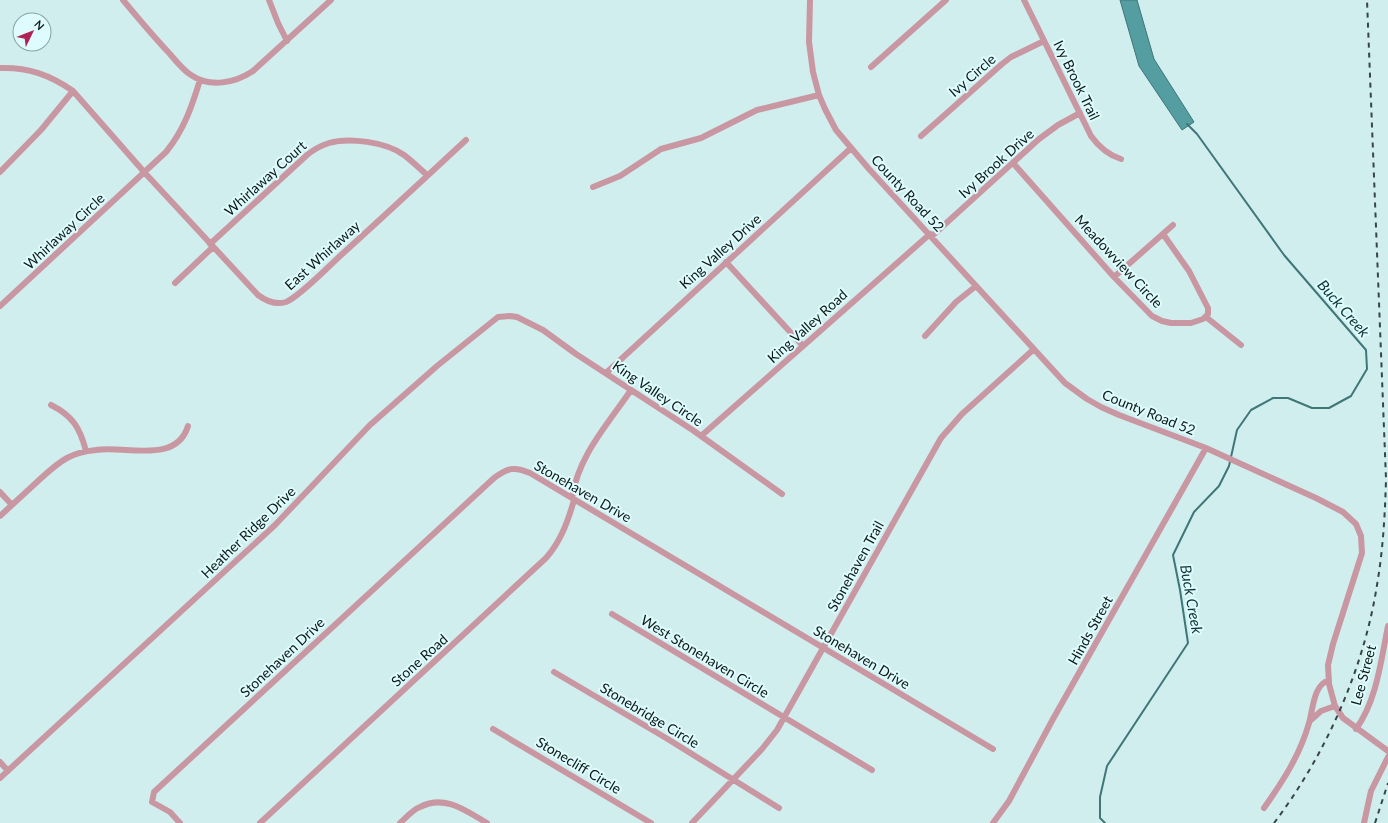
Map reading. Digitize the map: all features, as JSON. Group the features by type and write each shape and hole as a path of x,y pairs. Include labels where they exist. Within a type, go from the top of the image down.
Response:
{"street":[{"path":"123,0 180,65 191,75 200,80 222,82 239,79 253,71 331,0"},
{"path":"269,0 287,41"},
{"name":"County Road 52","path":"810,0 809,30 813,72 824,109 836,130 1065,383 1087,399 1119,415 1206,448 1343,512 1356,524 1362,542 1362,554 1329,658 1328,680 1335,706 1343,718 1356,729 1388,750"},
{"path":"871,67 946,0"},
{"name":"Ivy Brook Trail","path":"1024,0 1091,136 1110,155 1121,159"},
{"name":"Ivy Circle","path":"921,136 1002,64 1044,41"},
{"path":"0,68 19,68 37,72 58,81 73,91 145,172"},
{"name":"Whirlaway Circle","path":"0,306 166,152 180,132 193,104 200,80"},
{"path":"0,172 41,130 73,91"},
{"path":"593,187 620,176 660,149 702,138 757,110 819,95"},
{"name":"Ivy Brook Drive","path":"931,235 1050,130 1080,113"},
{"name":"East Whirlaway","path":"145,172 258,295 263,299 276,303 286,302 327,269 466,140"},
{"name":"Whirlaway Court","path":"175,283 211,245 306,155 317,148 329,143 345,141 357,141 388,147 404,155 427,176"},
{"name":"King Valley Drive","path":"606,373 851,148"},
{"name":"Meadowview Circle","path":"1012,163 1145,310 1162,321 1180,324 1199,321 1206,317"},
{"path":"1114,277 1173,225"},
{"path":"1163,234 1181,259 1196,284 1208,308 1208,314 1206,317 1241,345"},
{"name":"King Valley Road","path":"701,436 931,235"},
{"path":"726,262 803,346"},
{"path":"925,336 956,302 976,286"},
{"name":"Heather Ridge Drive","path":"0,778 275,525 353,443 402,397 492,321 504,316 517,318"},
{"name":"King Valley Circle","path":"517,318 543,330 576,354 701,436 782,494"},
{"name":"Stonehaven Trail","path":"692,823 770,739 785,717 941,438 962,414 1034,349"},
{"name":"Stone Road","path":"260,823 546,558 555,546 570,517 579,475 591,446 632,390"},
{"path":"51,405 67,414 72,420 81,433 86,451"},
{"path":"0,516 62,461 74,455 98,449 139,451 170,447 182,439 188,426"},
{"name":"Hinds Street","path":"993,823 1009,801 1053,719 1206,448"},
{"name":"Stonehaven Drive","path":"180,823 170,812 152,802 154,792 494,478 505,471 514,468 530,472 993,749"},
{"path":"0,492 12,505"},
{"name":"West Stonehaven Circle","path":"612,614 872,770"},
{"name":"Lee Street","path":"1356,729 1366,712 1375,686 1388,626"},
{"name":"Stonebridge Circle","path":"554,672 666,738 779,808"},
{"path":"1264,808 1288,771 1304,738 1319,689 1323,682 1328,680"},
{"path":"1309,723 1315,714 1335,706"},
{"name":"Stonecliff Circle","path":"493,728 651,823"},
{"path":"1364,823 1371,791 1388,757"},
{"path":"0,762 8,771"},
{"path":"400,823 419,807 438,802 453,804 487,823"}],"water":[{"path":"1120,0 1137,0 1154,59 1194,122 1182,130 1139,66"}],"waterway":[{"name":"Buck Creek","path":"1105,823 1100,818 1100,797 1107,766 1188,643 1173,555 1194,512 1219,486 1229,466 1237,430 1251,410 1273,398 1288,398 1312,408 1329,408 1351,396 1367,369 1366,350 1284,255 1197,134 1187,124"}],"railway":[{"path":"1274,823 1293,797 1310,769 1340,710 1363,648 1371,617 1381,559 1386,479 1367,0"},
{"path":"1375,823 1388,783"}]}
